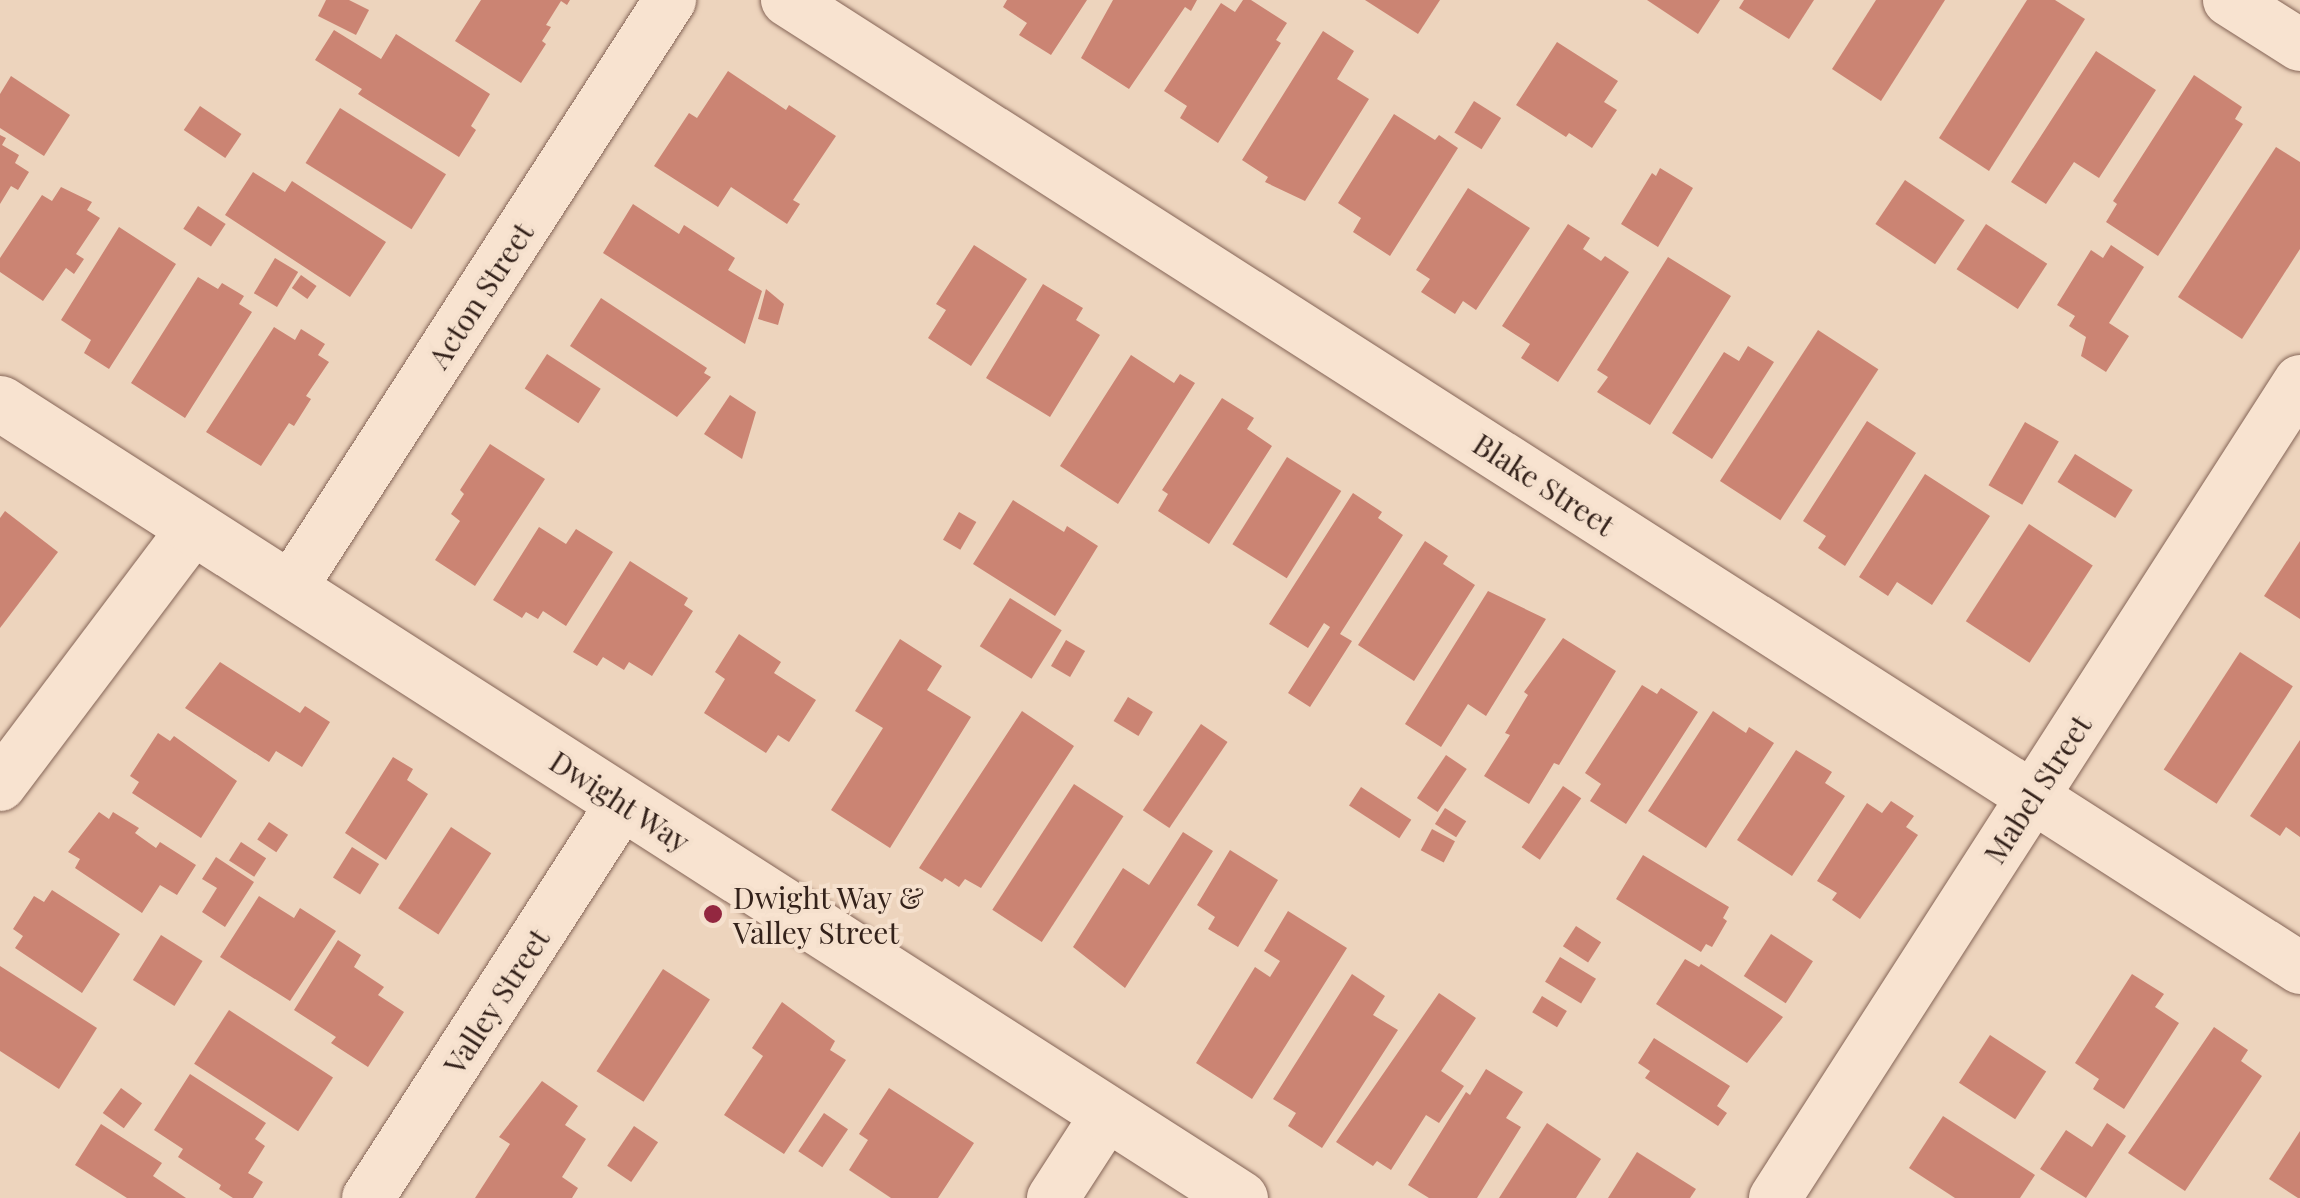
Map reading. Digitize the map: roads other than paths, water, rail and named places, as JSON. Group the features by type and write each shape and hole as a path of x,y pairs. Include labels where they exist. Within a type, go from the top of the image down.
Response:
{"street":[{"name":"Acton Street","path":"290,589 670,0"},
{"name":"Blake Street","path":"788,0 2300,968"},
{"path":"2230,0 2300,45"},
{"name":"Mabel Street","path":"1775,1198 2300,381"},
{"name":"Dwight Way","path":"0,403 1240,1198"},
{"path":"0,785 194,528"},
{"name":"Valley Street","path":"368,1198 623,803"},
{"path":"1053,1198 1108,1113"}],"place":[{"name":"Dwight Way & Valley Street","path":"713,914"}]}
